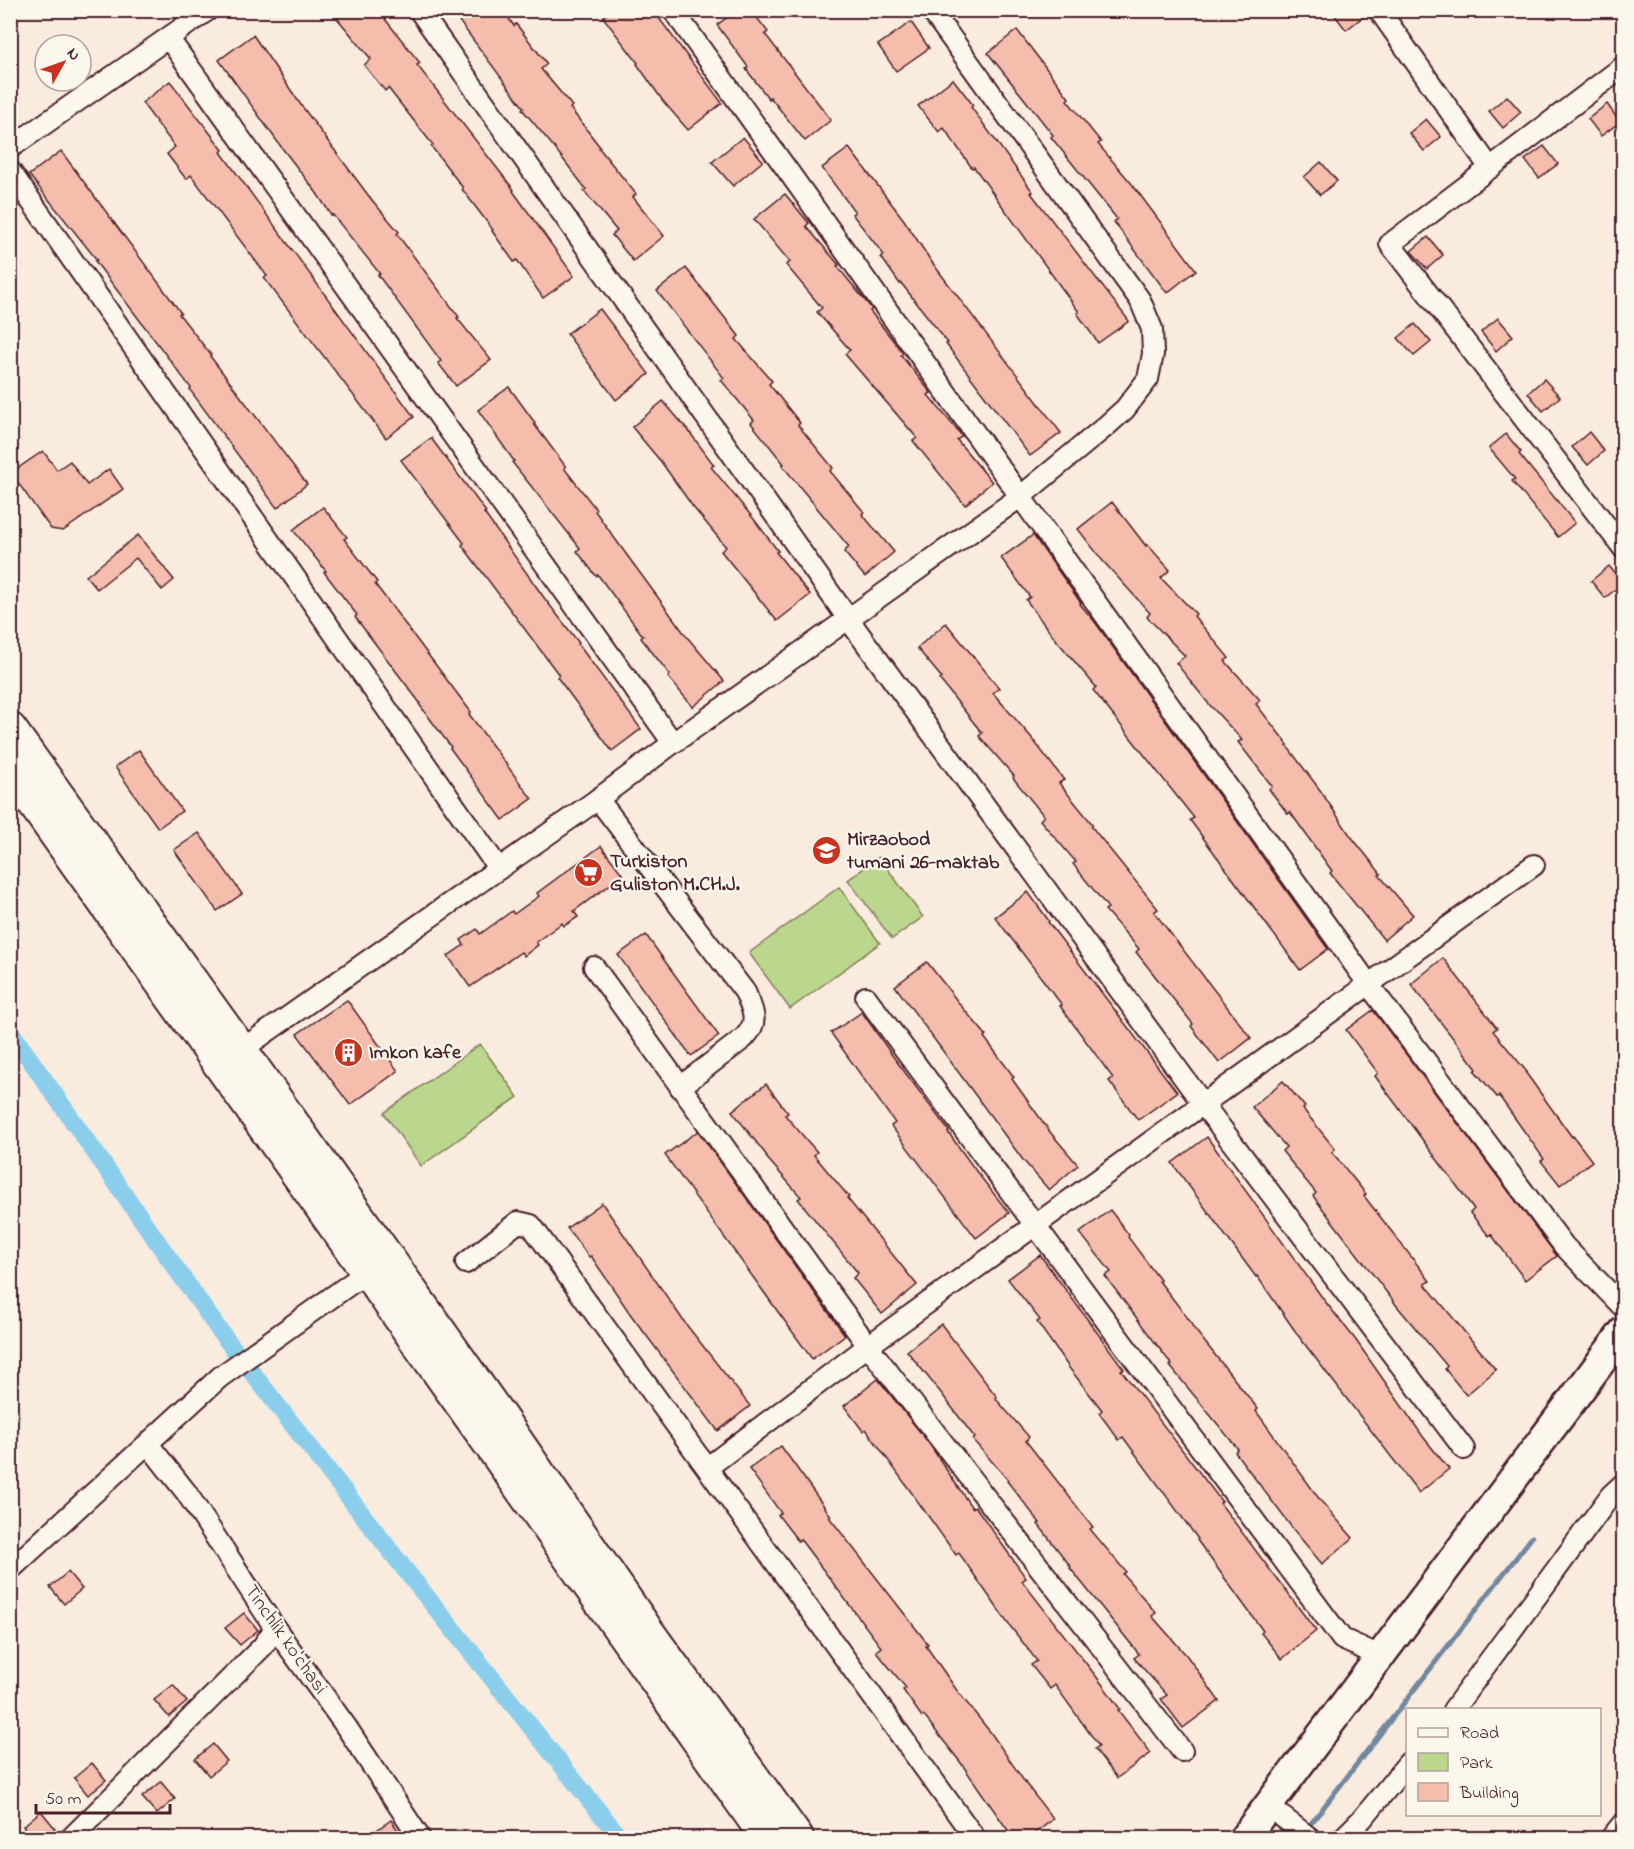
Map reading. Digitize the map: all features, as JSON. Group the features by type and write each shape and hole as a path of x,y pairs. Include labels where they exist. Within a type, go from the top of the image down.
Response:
{"main road":[{"path":"10,729 241,1050 767,1839"},
{"path":"10,770 367,1272 490,1423 646,1629 797,1839"},
{"path":"1244,1839 1380,1656 1620,1346"}],"street":[{"path":"10,148 208,10"},
{"path":"420,10 849,620 1203,1104 1464,1449"},
{"path":"673,10 1370,984 1564,1246 1623,1308"},
{"path":"241,1050 598,799 673,743 1020,497 1125,409 1148,379 1153,354 1152,329 1140,300 931,10"},
{"path":"1379,10 1490,168"},
{"path":"169,39 673,743"},
{"path":"1623,66 1390,244 1623,549"},
{"path":"10,171 499,868"},
{"path":"598,799 745,992 755,1014 752,1029 744,1038 680,1087"},
{"path":"708,1467 868,1346 1534,865"},
{"path":"594,967 868,1346 1182,1751"},
{"path":"866,997 1342,1639 1380,1656"},
{"path":"466,1263 518,1222 531,1225 975,1839"},
{"path":"10,1570 219,1377 367,1272"},
{"name":"Tinchlik ko'chasi","path":"148,1444 186,1492 275,1628 345,1725 420,1839"},
{"path":"1454,1708 1605,1504 1623,1483"},
{"path":"71,1839 263,1646 275,1628"},
{"path":"1342,1839 1363,1818 1406,1764"},
{"path":"1268,1806 1310,1839"},
{"path":"1611,1839 1623,1822"}],"green space":[{"path":"879,857 923,917 892,939 848,880"},
{"path":"839,887 880,943 790,1009 749,953"},
{"path":"480,1044 518,1097 421,1166 384,1113"}],"building":[{"path":"346,10 395,10 385,19 420,63 417,65 514,190 574,276 543,298 517,260 514,262 431,146 433,145 388,88 385,91 364,65 371,59 337,18"},
{"path":"465,10 503,10 547,64 541,69 572,106 570,108 599,148 636,194 633,197 664,236 633,261 612,235 617,231 522,109 524,108 456,17"},
{"path":"612,10 653,10 722,103 688,130 663,101 603,17"},
{"path":"737,10 751,10 768,32 765,34 831,120 805,141 746,69 748,67 717,25"},
{"path":"1331,10 1367,10 1368,13 1346,30"},
{"path":"911,22 929,48 896,71 878,45"},
{"path":"1017,30 1069,98 1067,100 1101,142 1098,144 1132,184 1196,270 1167,293 1114,222 1117,219 988,53"},
{"path":"253,35 301,105 371,199 399,232 397,234 459,317 457,318 491,360 456,386 438,363 441,361 378,275 380,274 332,216 219,60"},
{"path":"953,79 1033,192 1031,193 1129,321 1098,343 1077,313 1079,312 974,167 972,168 944,128 939,132 918,106"},
{"path":"170,81 223,150 221,152 414,417 386,438 264,278 267,276 191,175 186,179 167,154 175,147 142,103"},
{"path":"1507,96 1521,112 1503,128 1489,111"},
{"path":"1607,104 1620,122 1601,136 1588,119"},
{"path":"1426,119 1441,137 1424,151 1409,133"},
{"path":"743,137 763,161 733,186 712,162"},
{"path":"1544,146 1558,164 1539,178 1525,160"},
{"path":"849,148 1061,433 1030,456 946,344 948,343 900,284 881,257 884,255 852,214 855,212 822,168"},
{"path":"61,151 181,313 179,314 210,356 307,484 277,508 190,390 191,388 95,261 97,260 29,175"},
{"path":"1321,162 1337,181 1320,195 1304,177"},
{"path":"785,194 809,223 806,226 872,309 870,311 931,393 928,395 962,436 957,440 992,482 965,505 913,441 917,438 845,354 850,350 817,312 822,308 786,265 790,262 754,219"},
{"path":"1428,237 1443,255 1427,269 1411,251"},
{"path":"686,268 739,336 736,339 772,381 769,384 833,468 830,471 894,552 865,577 844,552 849,547 782,465 784,464 751,423 754,420 721,380 724,378 657,291"},
{"path":"600,309 649,374 616,400 567,334"},
{"path":"1498,318 1513,336 1496,351 1481,332"},
{"path":"1415,324 1431,342 1414,356 1398,338"},
{"path":"1544,379 1560,397 1543,411 1528,393"},
{"path":"509,387 626,554 687,637 724,681 693,707 668,677 670,675 641,638 643,636 598,575 596,576 577,551 580,548 512,462 514,461 478,410"},
{"path":"663,401 688,430 714,465 711,467 753,518 810,595 777,621 721,551 726,547 632,427"},
{"path":"1589,432 1604,451 1588,465 1572,447"},
{"path":"1506,434 1521,452 1519,454 1575,523 1558,537 1512,481 1515,479 1489,448"},
{"path":"431,438 641,729 612,751 557,677 559,675 462,545 464,543 401,460"},
{"path":"43,451 57,470 70,461 87,485 109,469 123,489 63,531 51,529 11,473"},
{"path":"1112,502 1146,546 1147,544 1170,570 1161,578 1196,614 1194,616 1229,658 1225,661 1260,700 1256,704 1288,745 1350,835 1381,874 1379,875 1413,915 1384,940 1330,873 1332,871 1290,812 1288,814 1269,789 1272,786 1238,742 1242,740 1176,663 1185,656 1147,617 1150,613 1102,560 1078,529"},
{"path":"323,507 347,537 344,539 377,582 375,584 471,712 469,714 532,799 503,820 420,703 355,617 357,615 324,572 326,571 293,530"},
{"path":"138,535 174,580 162,590 136,558 97,589 86,576"},
{"path":"1033,535 1328,949 1300,970 1190,820 1194,818 1093,690 1096,687 1026,600 1030,597 1001,558"},
{"path":"1609,566 1623,583 1605,598 1591,581"},
{"path":"946,623 999,688 993,693 1064,780 1059,783 1158,909 1154,912 1251,1038 1219,1063 1191,1026 1193,1024 1136,952 1139,949 1105,910 1108,908 1073,864 1076,862 1040,820 1044,816 1013,778 1014,776 979,736 982,733 917,648"},
{"path":"139,750 182,811 158,828 115,767"},
{"path":"199,833 242,894 217,911 174,850"},
{"path":"601,846 623,875 574,911 578,917 564,926 562,923 536,942 538,945 524,956 521,952 470,987 448,956 464,945 461,940 477,929 480,934 512,911 514,914 539,896 537,893"},
{"path":"1028,892 1048,922 1177,1092 1138,1120 1109,1081 1113,1078 1060,1006 1062,1005 995,917"},
{"path":"646,935 719,1036 691,1056 618,955"},
{"path":"1443,958 1497,1028 1493,1031 1527,1072 1572,1137 1592,1161 1560,1185 1541,1161 1544,1159 1499,1096 1497,1097 1475,1071 1477,1069 1411,984"},
{"path":"927,962 986,1035 984,1037 1014,1077 1012,1079 1050,1132 1078,1165 1049,1190 1023,1160 895,986"},
{"name":"Imkon kafe","path":"347,1000 398,1071 350,1105 297,1034"},
{"path":"1373,1010 1557,1256 1525,1280 1491,1234 1489,1236 1470,1213 1474,1209 1375,1076 1378,1073 1346,1030"},
{"path":"862,1012 976,1171 1009,1213 976,1238 891,1126 895,1123 831,1033"},
{"path":"1283,1081 1335,1149 1332,1152 1366,1194 1364,1196 1430,1281 1425,1284 1496,1370 1466,1395 1445,1369 1447,1366 1397,1306 1313,1196 1316,1193 1282,1151 1286,1147 1252,1107"},
{"path":"766,1084 788,1113 785,1115 817,1152 814,1155 917,1285 882,1314 853,1278 858,1273 798,1199 801,1197 766,1157 732,1111"},
{"path":"698,1131 845,1335 812,1359 665,1155"},
{"path":"1207,1137 1324,1300 1355,1339 1424,1438 1449,1469 1419,1493 1300,1338 1257,1276 1172,1163"},
{"path":"602,1203 685,1323 750,1406 718,1431 631,1315 591,1256 589,1257 567,1228"},
{"path":"1110,1210 1192,1326 1258,1409 1256,1411 1320,1500 1353,1538 1322,1564 1235,1452 1238,1449 1170,1366 1172,1365 1105,1276 1111,1272 1080,1233"},
{"path":"1040,1255 1124,1369 1121,1370 1222,1502 1220,1503 1316,1631 1282,1659 1261,1633 1263,1631 1123,1437 1119,1440 1099,1413 1102,1410 1037,1322 1040,1320 1008,1279"},
{"path":"941,1324 997,1397 996,1399 1029,1437 1026,1441 1093,1527 1090,1529 1126,1572 1123,1574 1156,1613 1152,1616 1187,1656 1219,1701 1183,1728 1161,1699 1167,1695 1134,1658 1139,1654 1070,1568 1008,1480 973,1440 975,1438 907,1351"},
{"path":"878,1379 928,1442 972,1508 975,1506 1026,1578 1022,1581 1102,1684 1120,1709 1118,1710 1151,1753 1117,1778 1095,1749 1099,1746 1055,1685 1050,1689 1031,1665 1037,1661 959,1553 956,1555 866,1429 863,1431 844,1406"},
{"path":"781,1446 831,1516 829,1517 928,1644 926,1646 958,1692 991,1733 1053,1819 1028,1839 1014,1839 961,1763 924,1716 922,1717 903,1690 906,1688 876,1651 881,1647 800,1539 798,1541 778,1515 781,1513 749,1469"},
{"path":"68,1572 82,1589 64,1604 50,1587"},
{"path":"244,1613 258,1630 240,1645 225,1628"},
{"path":"173,1685 187,1702 169,1717 154,1700"},
{"path":"213,1744 227,1761 209,1776 195,1759"},
{"path":"92,1763 106,1780 88,1795 74,1778"},
{"path":"161,1782 175,1799 157,1814 142,1797"},
{"path":"41,1811 55,1828 43,1839 33,1839 23,1826"},
{"path":"391,1820 404,1839 364,1839"}],"waterway":[{"path":"10,1031 219,1330 406,1571 620,1838"},
{"path":"1306,1830 1532,1537"}],"place":[{"name":"Mirzaobod tumani 26-maktab","path":"826,851"},
{"name":"Turkiston Guliston M.CH.J.","path":"589,873"},
{"name":"Imkon kafe","path":"348,1053"}]}
